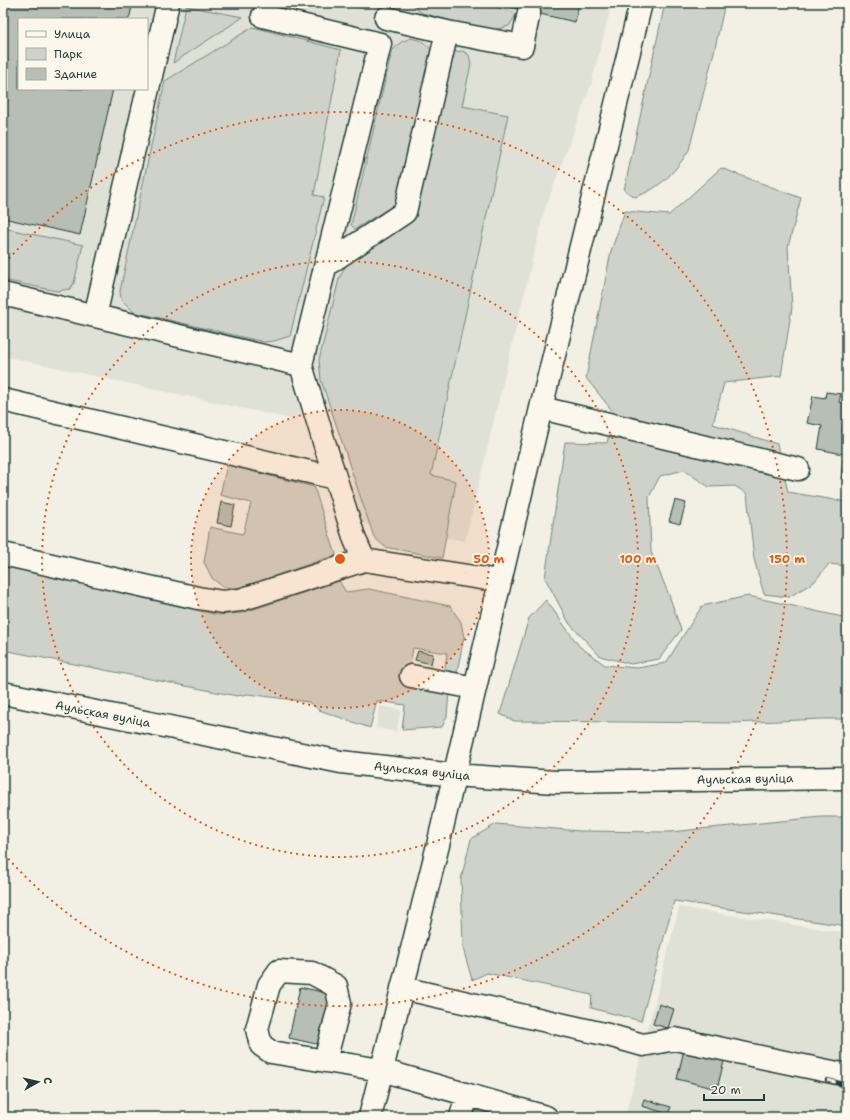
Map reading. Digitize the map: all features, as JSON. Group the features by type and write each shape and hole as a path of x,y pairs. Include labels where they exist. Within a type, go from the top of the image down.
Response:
{"street":[{"path":"148,89 168,3"},
{"path":"370,1117 438,845 541,408 641,3"},
{"path":"364,560 355,540 301,365 388,11 447,32 522,46 529,12"},
{"path":"263,16 380,44"},
{"path":"326,265 405,212 447,32"},
{"path":"95,316 148,90"},
{"path":"3,294 301,365"},
{"path":"3,400 335,478"},
{"path":"541,408 798,469"},
{"path":"3,554 198,598 223,602 240,600 364,560 500,581"},
{"path":"411,676 475,688"},
{"name":"Аульская вуліца","path":"3,693 341,762 454,775 555,782 847,778"},
{"path":"325,1061 340,1003 336,986 312,973 279,971 269,985 257,1029 261,1044 271,1052 325,1061 381,1070 546,1117"},
{"path":"402,988 608,1035 643,1045 675,1039 847,1075"},
{"path":"461,1117 467,1095"}],"shaded area":[{"path":"3,3 612,3 591,85 544,212 465,541 362,523 334,409 291,419 3,356"},
{"path":"380,706 401,710 396,732 376,728"},
{"path":"679,907 847,933 847,1117 625,1117"}],"green space":[{"path":"413,3 480,3 517,13 509,26 490,31 422,13 415,8"},
{"path":"665,3 725,3 689,150 678,166 666,179 644,194 635,197 624,190"},
{"path":"186,6 243,17 173,63"},
{"path":"253,27 341,50 314,195 324,197 290,336 274,341 264,342 134,312 121,299 120,291 165,81"},
{"path":"411,38 422,41 433,51 401,192 394,205 355,229 351,225 392,51 401,42"},
{"path":"463,51 469,55 471,64 462,106 508,115 431,475 456,481 442,558 385,547 374,537 321,380 319,360 339,279 346,265 414,218 452,52"},
{"path":"721,168 801,198 788,247 792,307 781,376 724,383 713,424 777,444 788,492 847,502 847,566 829,564 814,582 789,597 764,594 754,559 747,494 735,486 709,487 684,470 660,476 649,497 651,552 669,595 681,630 659,659 631,664 600,656 569,623 545,578 565,442 607,443 614,413 586,378 611,251 625,211 669,215"},
{"path":"3,228 83,245 74,283 70,289 57,291 3,280"},
{"path":"227,465 314,487 336,555 239,588 223,587 212,578 204,562 210,527 243,534 251,503 220,495"},
{"path":"3,565 218,615 242,613 339,581 346,592 369,589 450,606 461,622 464,637 456,677 444,675 447,653 413,648 406,685 449,693 447,716 442,727 402,730 405,705 377,701 370,728 319,710 309,702 248,694 237,696 3,650"},
{"path":"748,596 847,618 847,719 734,723 514,721 500,714 529,618 546,600 579,646 605,665 637,668 666,663 702,606"},
{"path":"821,817 847,817 847,926 674,901 641,1021 591,1008 592,995 487,973 472,980 463,948 461,879 471,839 496,824 580,831 670,832"}],"building":[{"path":"3,3 133,3 129,18 18,18 18,90 113,90 80,235 3,218"},
{"path":"342,3 364,3 362,8"},
{"path":"492,3 579,3 575,22"},
{"path":"826,392 841,394 839,402 847,404 842,431 847,432 847,455 818,449 822,426 807,423 813,396 825,398"},
{"path":"843,458 847,458 847,480 841,479"},
{"path":"675,500 686,503 680,524 669,521"},
{"path":"221,502 235,505 231,526 217,523"},
{"path":"418,651 433,654 431,664 415,660"},
{"path":"300,987 331,994 320,1045 289,1038"},
{"path":"659,1004 674,1009 668,1028 653,1024"},
{"path":"684,1050 724,1061 717,1089 677,1079"},
{"path":"644,1099 671,1107 668,1114 642,1106"}],"railway":[{"path":"827,1080 847,1085"}]}
